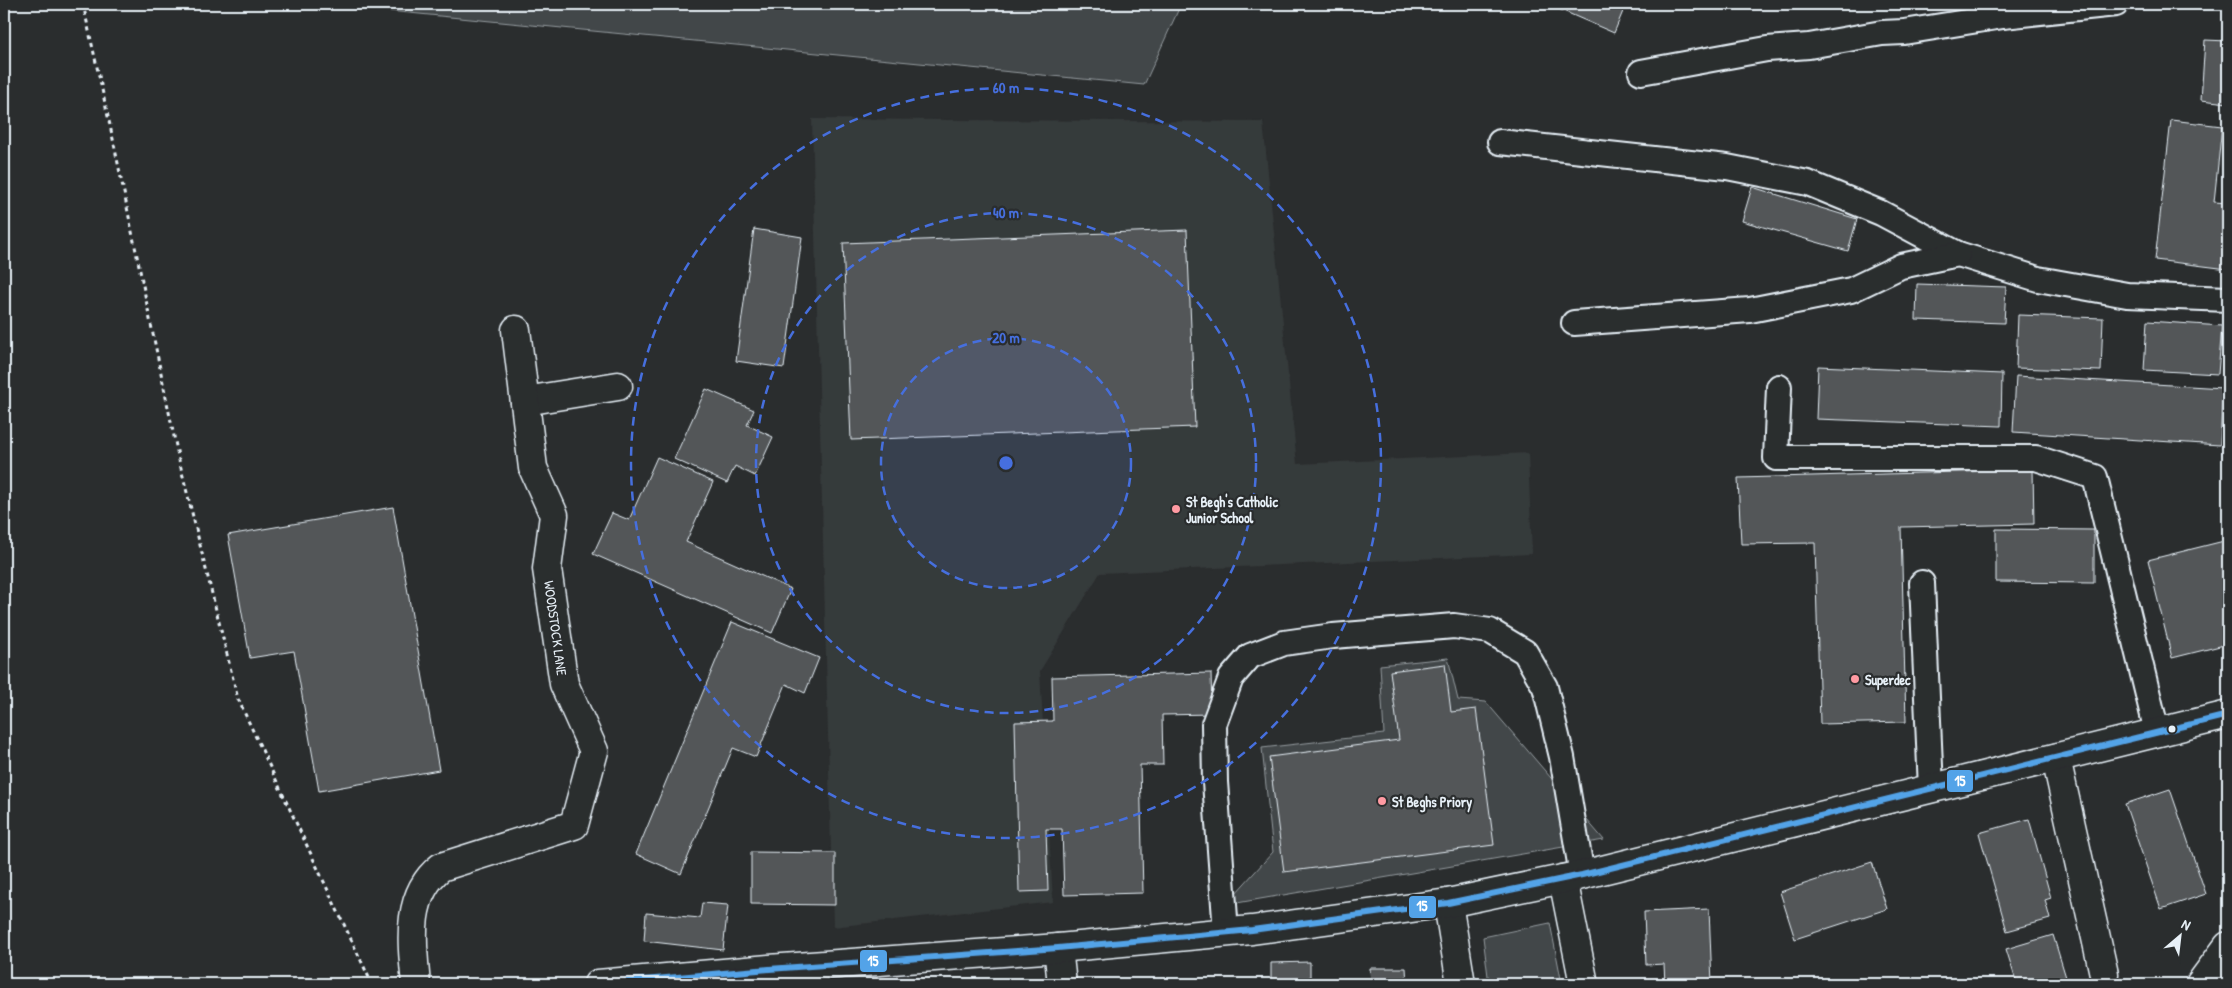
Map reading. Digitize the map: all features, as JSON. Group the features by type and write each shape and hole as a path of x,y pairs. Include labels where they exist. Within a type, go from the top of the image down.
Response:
{"street":[{"name":"WOODSTOCK LANE","path":"416,984 413,920 420,893 432,874 441,867 574,825 594,751 564,684 548,569 554,515 533,468 516,330"},
{"path":"525,401 618,386"},
{"path":"598,984 769,968 1058,948 1226,932 1448,903 1573,877 2228,715"},
{"path":"2056,758 2104,974"},
{"path":"1573,877 1584,984"},
{"path":"1448,903 1461,984"},
{"path":"2200,984 2228,946"},
{"path":"1058,948 1062,984"}],"lane":[{"path":"1641,72 1767,49 1810,46 1882,33 2071,6 2116,4"},
{"path":"1500,142 1727,167 1808,183 1880,213 1958,254 2038,278 2127,295 2228,299"},
{"path":"1574,323 1750,310 1851,290 1901,266 1958,254"},
{"path":"1779,387 1776,458 2036,458 2095,477 2158,732"},
{"path":"1922,583 1931,789"},
{"path":"1226,932 1215,782 1214,724 1231,678 1250,656 1284,643 1332,636 1454,626 1490,631 1524,652 1546,687 1562,757 1573,877"}],"path":[{"path":"83,4 113,139 178,456 238,699 372,984"}],"shaded area":[{"path":"317,4 1181,4 1144,85"},
{"name":"St Begh's Catholic Junior School","path":"812,119 1263,122 1297,464 1528,453 1532,554 1100,573 1040,671 1053,902 833,927"},
{"name":"St Beghs Priory","path":"1448,658 1458,700 1486,702 1604,840 1225,905 1273,852 1262,748 1384,734 1380,665"},
{"path":"1550,923 1562,984 1489,984 1483,937"}],"building":[{"path":"1547,4 1626,4 1614,33"},
{"path":"2205,40 2228,41 2228,103 2201,100"},
{"path":"2171,120 2222,126 2214,202 2228,203 2228,269 2155,260"},
{"path":"1752,187 1857,219 1848,251 1742,221"},
{"path":"754,229 802,237 784,368 736,361"},
{"path":"1187,230 1195,427 851,440 843,243"},
{"path":"1917,284 2006,287 2004,323 1916,320"},
{"path":"2018,315 2103,318 2101,371 2016,368"},
{"path":"2147,321 2222,326 2218,374 2144,370"},
{"path":"1818,366 2002,374 2001,426 1816,419"},
{"path":"2016,376 2223,388 2220,445 2013,432"},
{"path":"706,389 754,410 747,425 773,437 755,476 735,466 727,483 674,459"},
{"path":"657,457 713,482 686,542 791,589 772,633 593,554 612,513 629,520"},
{"path":"2033,470 2034,524 1901,527 1906,722 1820,724 1815,543 1741,544 1738,478"},
{"path":"393,507 439,770 319,791 294,651 250,658 228,535"},
{"path":"1996,529 2094,530 2094,583 1996,582"},
{"path":"2228,540 2228,644 2172,658 2148,560"},
{"path":"732,622 819,658 805,693 786,684 756,757 733,748 681,874 636,854"},
{"name":"St Beghs Priory","path":"1445,664 1451,712 1476,709 1494,845 1284,872 1269,757 1399,740 1390,671"},
{"path":"1211,673 1212,714 1162,715 1163,765 1140,765 1143,893 1064,895 1062,829 1046,829 1048,891 1019,892 1015,722 1053,721 1052,677"},
{"path":"2170,789 2206,894 2161,909 2125,804"},
{"path":"2029,819 2051,898 2045,900 2050,919 2007,931 1979,833"},
{"path":"751,852 835,853 835,905 751,904"},
{"path":"1872,862 1887,909 1795,939 1780,892"},
{"path":"702,903 728,905 723,950 644,941 646,913 700,918"},
{"path":"1709,909 1712,984 1665,984 1664,964 1646,965 1644,912"},
{"path":"2053,935 2068,984 2017,984 2006,949"},
{"path":"1310,962 1310,984 1271,984 1271,963"},
{"path":"1370,968 1406,968 1407,984 1371,984"}],"transit line":[{"name":"15","path":"598,984 769,969 1058,948 1252,930 1448,903 1582,875 2228,715"}],"place":[{"name":"St Begh's Catholic Junior School","path":"1176,509"},
{"name":"Superdec","path":"1855,679"},
{"name":"St Beghs Priory","path":"1382,801"}]}
